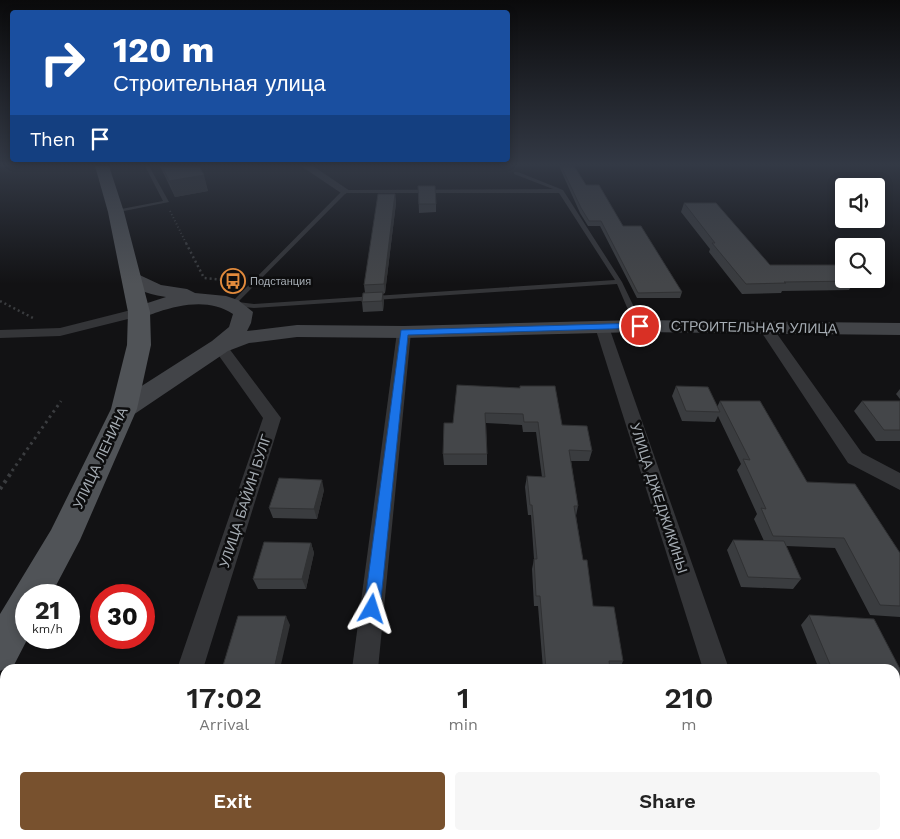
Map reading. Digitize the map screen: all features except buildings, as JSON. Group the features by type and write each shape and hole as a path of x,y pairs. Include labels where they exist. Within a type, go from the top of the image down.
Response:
{"main road":[{"name":"УЛИЦА ЛЕНИНА","path":"38,584 63,540 124,409 139,345 140,312 114,205"},
{"path":"0,652 15,625"}],"street":[{"path":"131,278 156,290 206,298 238,308 267,326 297,330"},
{"path":"0,334 60,332 140,312 164,303 206,298"},
{"name":"СТРОИТЕЛЬНАЯ УЛИЦА","path":"124,409 220,346 243,321 238,308"},
{"name":"СТРОИТЕЛЬНАЯ УЛИЦА","path":"220,346 246,337 297,330 404,332 640,326 900,329"},
{"name":"УЛИЦА ДЖЕДЖИКИНЫ","path":"602,327 714,664"},
{"path":"765,327 855,458 900,482"},
{"path":"366,664 404,332"},
{"name":"УЛИЦА БАЙИН БУЛГ","path":"192,664 272,418 220,346"},
{"path":"133,370 163,376 182,371"}],"lane":[{"path":"116,212 150,205"},
{"path":"238,308 332,205"},
{"path":"570,205 619,282 640,326"},
{"path":"238,308 619,282"}],"path":[{"path":"168,205 204,278 233,281"},
{"path":"0,301 60,332"},
{"path":"0,489 61,401"}],"place":[{"name":"Подстанция","path":"233,281"}],"route":[{"path":"372,609 404,332 640,326"}]}
